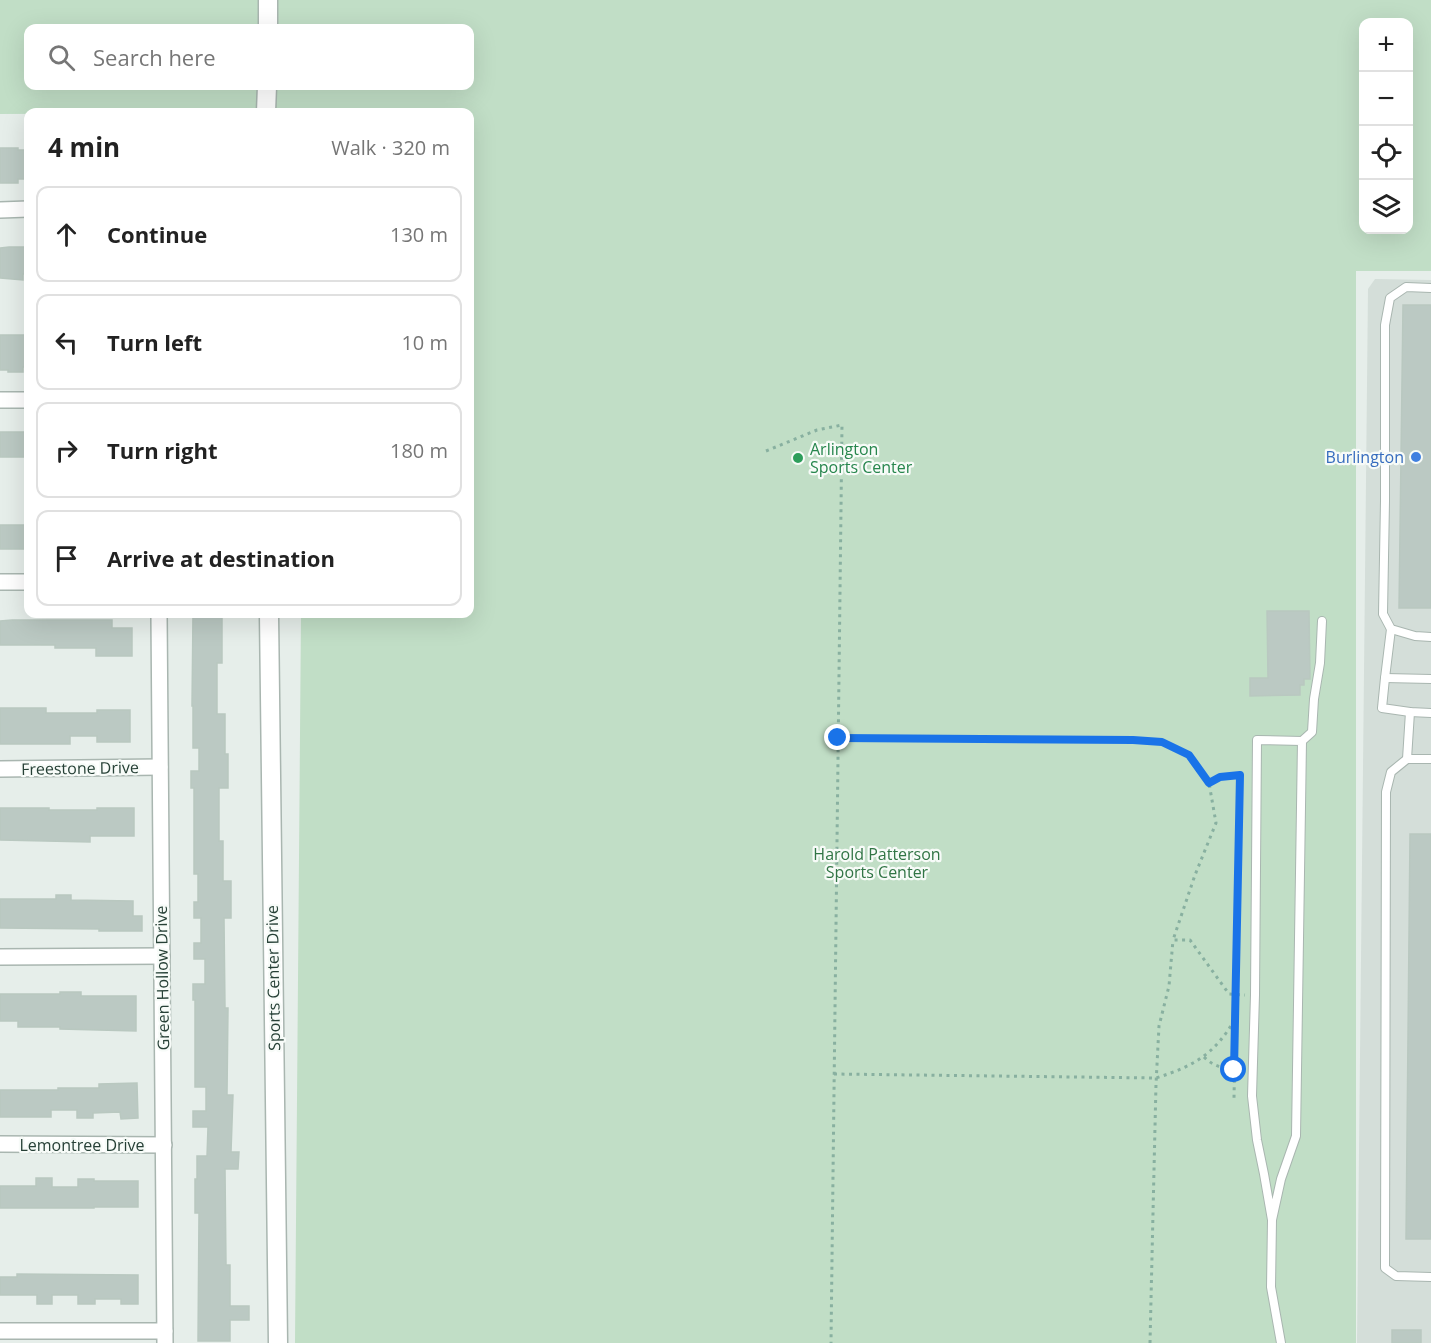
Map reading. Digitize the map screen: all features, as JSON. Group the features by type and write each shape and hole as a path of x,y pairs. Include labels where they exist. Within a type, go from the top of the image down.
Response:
{"street":[{"path":"268,0 268,24"},
{"path":"266,108 267,90"},
{"path":"0,210 24,209"},
{"path":"0,400 24,400"},
{"path":"0,582 24,582"},
{"name":"Green Hollow Drive","path":"159,618 165,1337"},
{"name":"Sports Center Drive","path":"269,618 278,1343"},
{"name":"Freestone Drive","path":"0,769 160,767"},
{"path":"0,957 162,956"},
{"name":"Lemontree Drive","path":"0,1144 164,1145"},
{"path":"0,1330 165,1337"}],"lane":[{"path":"1431,288 1406,287 1390,298 1385,325 1383,614 1391,629 1384,678 1383,708 1431,712"},
{"path":"1281,1343 1271,1287 1272,1220 1257,1140 1252,1096 1257,740 1302,741 1312,732 1322,621"},
{"path":"1391,629 1415,636 1431,637"},
{"path":"1384,678 1431,679"},
{"path":"1407,759 1410,712"},
{"path":"1272,1220 1281,1179 1296,1137 1302,741"},
{"path":"1431,759 1407,759 1391,772 1386,792 1385,1268 1396,1276 1431,1277"}],"path":[{"path":"766,451 817,430 842,424 831,1343"},
{"path":"838,738 1162,742 1189,755 1209,783 1216,823 1173,940 1168,986 1159,1026 1150,1343"},
{"path":"1209,783 1220,777 1240,775 1234,1098"},
{"path":"1173,940 1190,940 1229,994 1255,995"},
{"path":"834,1074 1156,1078 1186,1067 1204,1057 1228,1032 1235,1019"},
{"path":"1204,1057 1209,1063 1234,1070"}],"shaded area":[{"path":"1375,279 1431,280 1431,1343 1357,1343 1368,289"}],"green space":[{"name":"Harold Patterson Sports Center","path":"0,0 1431,0 1431,271 1356,271 1356,1343 295,1343 301,618 474,618 474,108 24,108 24,114 0,114"}],"building":[{"path":"0,148 24,150 24,179 18,179 18,183 0,183"},
{"path":"24,247 23,280 0,278 0,248"},
{"name":"Burlington","path":"1403,305 1431,305 1431,608 1399,608"},
{"path":"0,335 24,335 23,372 0,370"},
{"path":"0,432 24,432 24,457 0,457"},
{"path":"0,525 24,525 24,549 0,549"},
{"path":"1267,611 1309,611 1310,679 1304,679 1304,685 1300,685 1300,695 1250,696 1250,678 1268,678"},
{"path":"193,618 222,618 222,663 217,663 217,714 225,714 228,788 219,788 219,841 223,841 223,881 231,881 231,918 224,918 225,1008 228,1008 227,1095 233,1095 231,1152 239,1152 238,1169 225,1169 226,1265 230,1265 230,1306 249,1306 249,1320 230,1320 230,1341 198,1341 199,1213 195,1213 195,1179 197,1179 197,1156 207,1156 208,1127 193,1127 193,1111 206,1111 206,1087 195,1087 193,984 205,984 205,959 194,959 194,943 201,943 201,918 194,918 194,902 198,902 198,874 194,874 194,788 191,788 191,771 199,771 199,748 193,748"},
{"path":"112,620 112,628 132,628 132,656 96,656 96,648 0,645 0,621"},
{"path":"0,708 46,708 46,713 97,713 97,710 130,710 130,742 97,742 97,736 70,736 70,744 0,744"},
{"path":"0,808 97,810 97,808 134,808 134,836 90,836 90,842 0,840"},
{"path":"1410,834 1431,834 1431,1239 1406,1239"},
{"path":"56,895 71,895 71,900 133,901 133,916 142,916 142,931 0,928 0,899 56,899"},
{"path":"60,992 81,992 81,996 136,996 136,1031 18,1027 18,1021 0,1021 0,994 60,994"},
{"path":"137,1083 138,1118 121,1119 120,1112 93,1113 93,1118 77,1118 77,1110 51,1110 51,1117 0,1117 0,1090 99,1088 99,1084"},
{"path":"36,1178 52,1178 52,1187 78,1187 78,1179 138,1181 138,1207 0,1208 0,1186 36,1186"},
{"path":"17,1274 138,1275 138,1304 121,1304 121,1299 95,1299 95,1304 78,1304 78,1295 52,1295 52,1304 37,1304 37,1295 0,1295 0,1277 17,1277"},
{"path":"1392,1330 1421,1330 1421,1343 1392,1343"}],"place":[{"name":"Burlington","path":"1416,457"},
{"name":"Arlington Sports Center","path":"798,458"}],"route":[{"path":"838,738 1162,742 1189,755 1209,783 1220,777 1240,775 1234,1070"}]}
